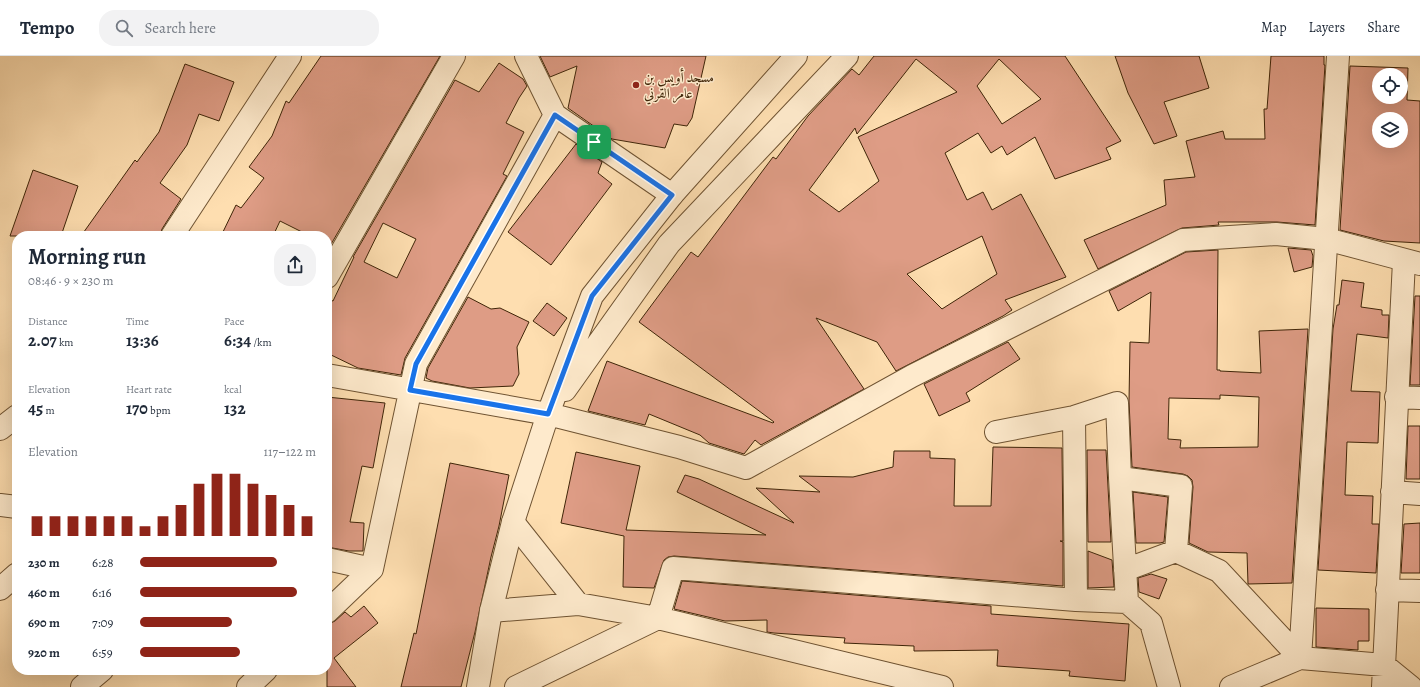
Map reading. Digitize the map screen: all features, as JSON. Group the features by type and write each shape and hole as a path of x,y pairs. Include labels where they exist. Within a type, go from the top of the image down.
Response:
{"street":[{"path":"175,231 290,56"},
{"path":"332,267 454,56"},
{"path":"526,56 555,115 672,195"},
{"path":"478,687 490,611 513,522 548,414 592,296 672,195 796,56"},
{"path":"548,414 669,244 847,56"},
{"path":"1300,658 1338,56"},
{"path":"332,607 372,569 416,364 555,115"},
{"path":"332,376 548,414 680,447 746,468 912,376 1183,240 1276,234 1326,239 1412,263 1396,397 1383,687"},
{"path":"1396,397 1420,398"},
{"path":"996,432 1074,418 1117,403 1127,602"},
{"path":"1074,418 1076,600"},
{"path":"0,429 12,420"},
{"path":"1120,478 1181,486 1176,551"},
{"path":"1392,492 1420,494"},
{"path":"0,505 12,506"},
{"path":"513,522 578,604"},
{"path":"1125,570 1176,551 1219,571 1300,658"},
{"path":"332,560 372,569"},
{"path":"516,687 658,618 673,568 1076,600 1127,602 1151,623 1169,687"},
{"path":"0,589 12,578"},
{"path":"1387,590 1420,591"},
{"path":"490,611 578,604 658,618 937,687"},
{"path":"1231,687 1300,658 1384,665 1411,687"},
{"path":"82,687 96,675"},
{"path":"248,687 261,675"}],"building":[{"path":"321,56 440,56 332,243 332,231 300,231 280,221 275,231 223,231 236,205 241,208 264,178 249,167 272,136 286,101 289,103"},
{"name":"مسجد أويس بن عامر القرني","path":"540,56 706,56 692,118 687,126 674,124 665,148 612,139 568,108 577,66 550,77"},
{"path":"874,56 1065,56 1121,141 1106,148 1111,159 1055,179 1035,137 1007,155 1002,146 991,153 978,133 945,153 967,200 983,192 992,210 1021,194 1066,277 1005,300 1012,310 1003,316 896,371 877,342 816,318 864,389 761,445 755,440 744,454 709,443 700,435 649,414 645,425 588,411 607,361 773,423 774,422 639,322 691,252 698,257 773,157 776,159 808,116 852,69 859,75","holes":["916,59 957,92 858,137 879,181 839,212 809,190 855,128 857,134","999,59 1041,99 1002,124 977,86","982,236 997,274 942,309 907,274"]},
{"path":"1115,56 1199,56 1209,88 1164,102 1177,136 1154,144 1128,93"},
{"path":"1271,56 1324,56 1325,65 1315,225 1277,222 1218,222 1219,225 1182,228 1098,269 1084,240 1166,205 1164,180 1195,177 1186,141 1223,131 1225,139 1265,139 1264,109 1267,109"},
{"path":"499,63 523,79 527,86 506,123 524,132 503,174 507,176 405,358 401,375 358,368 332,355 332,301 353,257 455,80 479,92","holes":["383,223 416,239 397,278 364,262"]},
{"path":"185,64 234,82 219,121 199,114 187,145 160,183 181,199 161,231 85,231 135,160 137,162 159,132"},
{"path":"1350,66 1408,68 1372,68 1372,104 1408,104 1408,100 1420,101 1420,243 1384,241 1340,230"},
{"path":"576,144 602,162 598,173 612,184 551,265 508,232"},
{"path":"33,170 78,186 63,231 12,231 12,236 10,236"},
{"path":"1288,248 1311,250 1313,256 1312,267 1294,272"},
{"path":"1218,250 1217,370 1261,373 1259,331 1308,329 1292,583 1248,584 1247,553 1208,552 1189,543 1193,487 1192,480 1183,474 1132,467 1129,401 1130,342 1149,343 1151,292 1118,311 1109,291 1186,252","holes":["1220,395 1259,397 1258,447 1180,448 1181,440 1168,439 1169,398 1220,399"]},
{"path":"1342,280 1364,283 1361,307 1382,310 1382,315 1389,315 1388,338 1357,334 1351,391 1380,392 1378,443 1347,442 1345,495 1373,496 1372,524 1379,524 1376,573 1318,570 1333,329 1337,305 1339,305"},
{"path":"1415,296 1420,296 1420,385 1410,385"},
{"path":"468,297 491,309 500,308 529,322 517,347 519,374 513,386 470,388 432,381 426,378 428,368"},
{"path":"547,303 567,318 554,336 533,321"},
{"path":"1008,342 1020,359 966,393 970,401 939,416 924,384"},
{"path":"332,398 385,403 373,468 362,466 350,522 364,523 363,551 349,551 332,548"},
{"path":"1408,426 1420,426 1420,479 1406,479"},
{"path":"993,447 1062,448 1063,541 1060,541 1063,542 1063,586 674,556 668,557 664,560 654,588 623,587 624,536 561,523 576,452 640,466 626,530 766,535 677,492 685,475 699,479 794,523 756,488 820,492 799,476 853,477 893,467 894,451 930,451 930,458 955,459 954,506 991,506"},
{"path":"1087,450 1106,450 1111,542 1088,542"},
{"path":"450,463 509,475 499,526 461,687 401,687 414,633 416,634"},
{"path":"1133,492 1168,497 1164,542 1136,543"},
{"path":"1420,523 1420,573 1401,573 1404,524"},
{"path":"1088,551 1112,560 1114,587 1088,588"},
{"path":"1151,574 1167,579 1159,599 1139,592 1138,578"},
{"path":"682,581 991,606 991,614 1129,624 1125,681 1069,676 1070,671 997,666 998,650 914,651 914,646 844,643 845,638 767,632 767,620 725,621 674,609"},
{"path":"364,606 378,623 334,658 356,687 327,687 327,675 332,675 332,622 345,612 351,617"},
{"path":"1316,608 1369,609 1369,641 1358,641 1358,650 1316,647"}],"place":[{"name":"مسجد أويس بن عامر القرني","path":"636,85"}],"route":[{"path":"555,115 594,142 672,195 592,296 548,414 410,390 416,364 555,115"}]}
